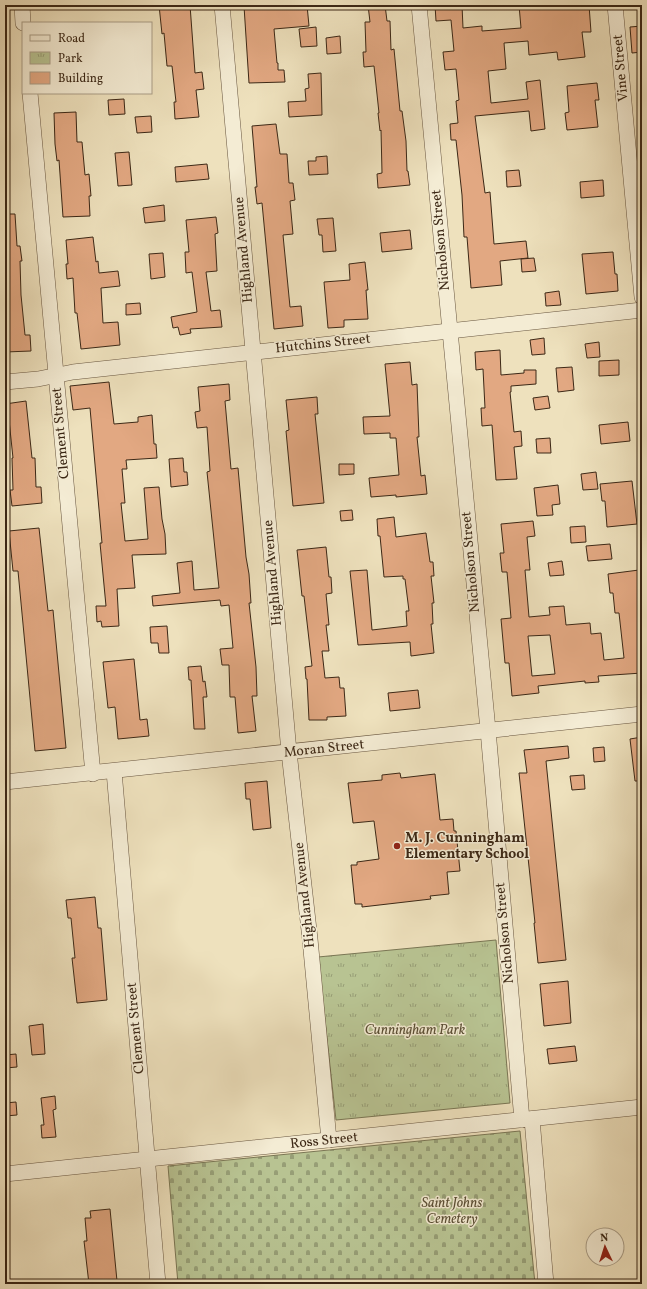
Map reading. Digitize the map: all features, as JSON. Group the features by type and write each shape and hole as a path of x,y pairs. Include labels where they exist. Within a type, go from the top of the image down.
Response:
{"street":[{"path":"22,5 23,22"},
{"name":"Highland Avenue","path":"222,5 289,752 310,939 329,1140"},
{"name":"Nicholson Street","path":"419,5 488,730 527,1119 546,1284"},
{"name":"Vine Street","path":"615,5 642,297"},
{"name":"Clement Street","path":"30,94 93,774"},
{"name":"Hutchins Street","path":"5,382 38,379 73,372 642,310"},
{"name":"Moran Street","path":"5,782 114,772 642,714"},
{"name":"Clement Street","path":"114,772 158,1284"},
{"name":"Ross Street","path":"5,1174 642,1107"}],"green space":[{"name":"Cunningham Park","path":"496,940 510,1103 336,1120 318,957"},
{"name":"Saint Johns Cemetery","path":"520,1131 535,1284 178,1284 168,1166"}],"building":[{"path":"159,5 190,5 195,73 202,72 204,89 196,90 199,117 175,119 174,102 176,102 172,66 167,66 164,33 162,34"},
{"path":"277,5 277,8 307,5 309,26 274,29 278,70 284,70 285,82 249,83 244,6"},
{"path":"368,5 385,5 387,21 390,21 391,50 394,49 400,111 402,111 406,141 407,171 410,185 378,188 377,174 382,173 381,130 380,131 374,66 364,67 363,52 366,52 365,22 370,22"},
{"path":"435,5 462,5 463,28 482,26 482,31 521,28 519,5 589,5 591,32 582,32 585,57 558,60 557,52 529,55 528,41 504,43 506,69 488,71 491,103 528,99 526,82 540,80 545,129 531,131 529,111 475,116 485,193 490,192 494,244 526,241 528,258 500,261 502,285 471,288 467,237 464,237 462,195 456,140 451,140 450,124 458,123 456,101 459,100 456,69 445,70 443,52 454,51 451,20 436,21"},
{"path":"642,26 642,52 632,53 630,27"},
{"path":"316,27 317,46 301,47 299,29"},
{"path":"340,36 341,53 327,54 326,38"},
{"path":"321,73 322,115 289,117 288,102 306,101 305,89 309,88 308,74"},
{"path":"597,83 599,100 595,100 598,127 567,130 565,113 569,112 567,86"},
{"path":"124,99 125,114 109,115 108,100"},
{"path":"76,112 77,142 82,142 85,175 89,174 91,196 89,196 90,216 63,217 59,160 57,161 55,144 54,113"},
{"path":"151,116 152,132 137,133 135,117"},
{"path":"276,124 280,154 287,154 289,183 293,183 295,200 290,201 293,234 283,235 290,307 301,306 303,326 274,329 262,203 257,204 255,187 257,187 252,126"},
{"path":"129,152 132,185 118,186 115,153"},
{"path":"327,156 328,174 309,175 308,161 316,161 316,157"},
{"path":"207,164 209,179 176,182 175,167"},
{"path":"519,170 521,186 507,187 506,171"},
{"path":"603,180 604,196 581,198 580,182"},
{"path":"164,205 165,221 145,223 143,208"},
{"path":"5,214 15,214 17,246 20,246 22,261 20,261 21,295 25,335 30,335 31,351 5,352"},
{"path":"216,217 218,233 215,234 217,271 206,272 211,311 220,310 222,327 190,329 191,333 180,335 178,327 173,328 171,317 197,312 192,272 186,273 185,252 189,252 186,220"},
{"path":"333,218 336,251 323,252 322,235 319,235 317,219"},
{"path":"410,230 412,249 382,252 380,233"},
{"path":"93,237 99,273 118,271 120,286 101,288 103,323 118,322 120,345 81,349 77,313 75,313 73,278 67,279 66,264 68,264 66,240"},
{"path":"613,252 618,291 586,294 582,254"},
{"path":"163,253 165,277 151,279 149,254"},
{"path":"534,258 536,271 522,272 521,259"},
{"path":"365,262 368,290 366,290 368,319 344,320 344,327 328,328 324,282 350,280 349,264"},
{"path":"559,291 561,305 546,306 545,293"},
{"path":"140,303 141,314 126,315 126,304"},
{"path":"544,338 545,354 532,355 530,340"},
{"path":"599,342 600,357 587,358 585,344"},
{"path":"500,350 501,375 524,373 524,370 536,370 536,384 511,386 510,392 514,432 521,431 522,446 514,447 517,479 496,480 492,425 482,426 481,408 485,408 483,369 476,370 475,352"},
{"path":"619,360 619,375 599,376 599,361"},
{"path":"410,362 412,385 417,384 419,437 417,437 421,476 425,475 427,494 396,497 396,495 371,497 369,478 399,475 396,438 390,438 390,433 364,434 363,417 390,416 385,364"},
{"path":"572,367 574,390 558,392 556,368"},
{"path":"109,382 114,424 138,422 138,417 152,415 154,444 156,444 157,458 126,460 127,469 122,469 125,503 121,503 125,541 148,539 144,488 159,487 166,554 132,555 135,588 117,589 119,626 102,627 101,621 97,622 96,606 106,606 90,408 73,410 70,386"},
{"path":"229,384 230,400 225,401 231,469 238,468 246,557 249,574 251,603 249,603 256,667 257,696 252,696 256,731 238,733 235,697 230,697 229,665 222,665 220,649 233,648 229,605 221,606 220,600 153,606 152,596 180,593 177,563 192,561 194,590 219,588 207,472 210,471 207,427 197,428 195,412 200,411 198,387"},
{"path":"548,396 550,408 535,410 533,398"},
{"path":"317,397 318,414 315,414 324,503 293,506 286,431 289,430 286,400"},
{"path":"26,401 32,458 35,458 36,487 41,487 42,503 12,506 10,490 13,490 13,458 9,420 5,420 5,404"},
{"path":"628,422 630,441 601,444 599,425"},
{"path":"550,438 551,453 537,453 536,439"},
{"path":"183,458 184,472 187,472 188,485 171,487 169,459"},
{"path":"339,464 354,464 354,474 339,475"},
{"path":"596,472 598,489 583,490 581,474"},
{"path":"632,481 637,524 607,527 605,501 602,501 600,484"},
{"path":"558,485 560,504 552,505 553,515 537,516 534,488"},
{"path":"352,510 353,520 341,521 340,511"},
{"path":"394,517 396,537 426,533 430,562 433,562 434,576 431,576 434,603 432,603 433,624 431,624 434,653 411,656 410,642 358,645 350,571 367,570 372,630 407,626 406,611 409,611 405,579 403,579 403,576 384,577 380,536 378,536 377,519"},
{"path":"533,521 535,536 527,537 530,570 525,570 529,617 550,615 549,607 564,606 566,625 590,623 591,634 601,633 604,660 624,658 619,613 615,613 613,593 610,593 608,574 639,570 642,595 642,673 598,676 599,682 585,683 585,681 538,686 539,693 512,696 509,663 505,663 501,619 511,618 507,572 502,572 500,553 504,553 501,524","holes":["550,635 555,674 532,676 528,636"]},
{"path":"585,526 586,542 571,543 570,527"},
{"path":"39,528 48,611 53,610 66,748 35,751 18,571 13,571 9,531"},
{"path":"610,544 612,559 588,561 586,546"},
{"path":"326,547 332,593 326,594 329,625 326,625 329,651 322,651 325,678 339,677 340,688 344,688 346,716 327,717 327,720 309,720 305,667 312,666 297,550"},
{"path":"562,561 564,575 550,576 548,563"},
{"path":"167,626 169,653 159,653 158,643 151,643 150,627"},
{"path":"134,659 140,720 147,719 149,736 118,739 115,707 108,708 103,662"},
{"path":"201,666 207,697 203,697 205,729 194,729 191,680 189,680 188,667"},
{"path":"418,690 420,708 390,711 388,693"},
{"path":"642,737 642,781 635,781 630,739"},
{"path":"568,746 569,758 546,761 566,960 538,963 519,773 527,773 524,750"},
{"path":"604,747 605,761 594,762 593,748"},
{"path":"400,773 401,778 435,774 440,820 453,819 454,831 456,831 460,871 447,872 449,894 430,896 431,899 362,907 362,904 355,904 351,865 357,865 357,862 379,859 374,821 353,823 348,783 382,780 382,775"},
{"path":"584,775 585,789 572,790 570,776"},
{"path":"267,781 271,828 253,830 250,799 246,799 245,783"},
{"path":"95,897 98,928 101,928 107,1000 77,1003 72,958 75,958 71,918 68,918 66,900"},
{"path":"568,981 571,1023 544,1026 540,984"},
{"path":"43,1024 45,1054 32,1055 29,1026"},
{"path":"575,1046 577,1061 549,1064 547,1049"},
{"path":"16,1054 17,1067 5,1068 5,1055"},
{"path":"55,1096 56,1109 53,1110 56,1137 42,1138 41,1125 44,1125 41,1098"},
{"path":"16,1102 17,1115 5,1116 5,1103"},
{"path":"110,1209 117,1281 89,1284 84,1241 87,1241 85,1218 91,1218 90,1211"}],"place":[{"name":"M. J. Cunningham Elementary School","path":"397,846"}]}
